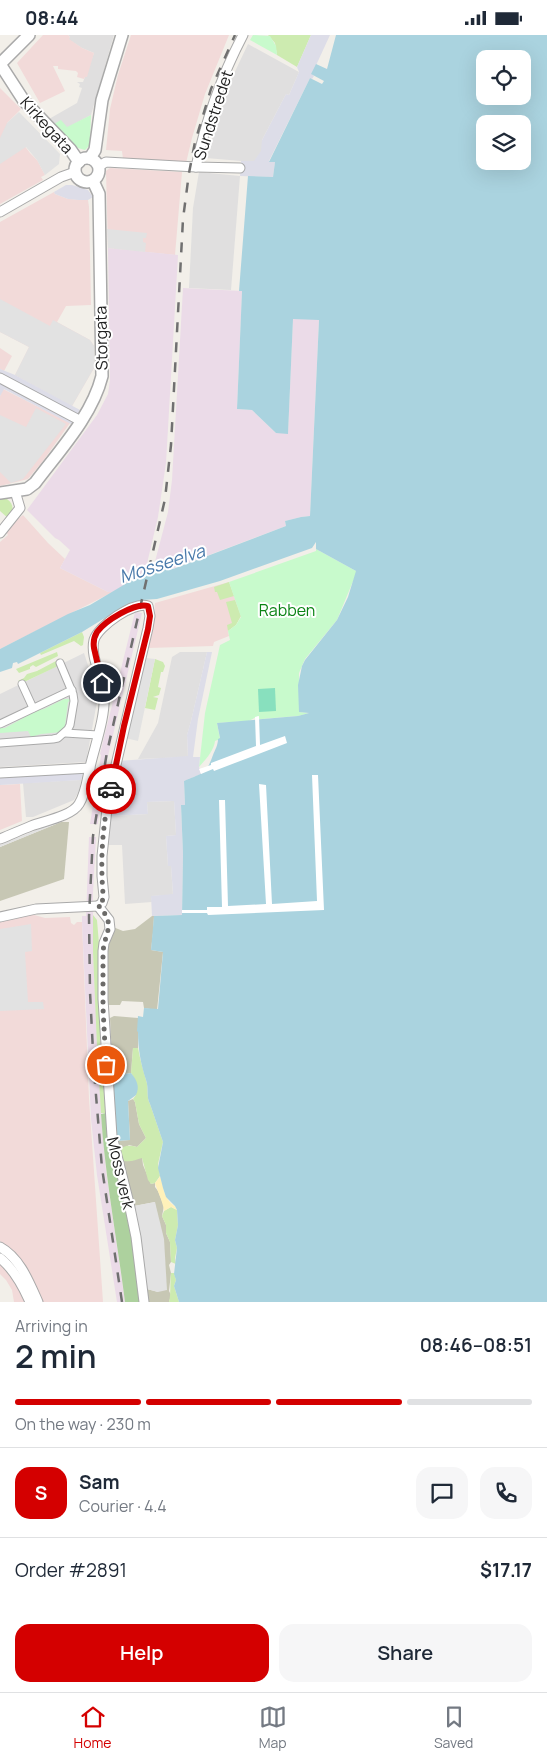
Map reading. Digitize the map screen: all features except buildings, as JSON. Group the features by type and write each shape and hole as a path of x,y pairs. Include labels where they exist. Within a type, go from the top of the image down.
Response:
{"street":[{"path":"0,64 28,35"},
{"path":"86,164 99,174 93,181 83,182 77,177 95,150 102,100 122,35"},
{"name":"Sundstredet","path":"196,167 203,134 217,89 243,35"},
{"name":"Kirkegata","path":"0,64 24,101 86,164"},
{"name":"Sundstredet","path":"0,212 86,164 106,162 196,167 240,167"},
{"name":"Storgata","path":"21,490 35,483 81,421 99,389 102,376 98,193 93,181"},
{"path":"0,378 81,421"},
{"path":"0,493 21,490 20,508 0,533"},
{"path":"0,839 67,813 76,808 80,803 87,785 104,697 93,642 99,631 125,611 143,604 148,606 150,616 148,629 108,799 102,856 104,897 102,903 98,905 36,909 0,917"},
{"path":"0,743 53,739 65,733 70,725 74,701 72,690 60,663"},
{"path":"22,684 33,708"},
{"path":"0,725 72,690"},
{"path":"65,733 98,735"},
{"path":"0,773 90,768"},
{"name":"Moss verk","path":"98,905 105,913 110,925 103,951 103,999 112,1137 128,1197 136,1237 144,1302"},
{"path":"0,1247 12,1256 18,1264 38,1302"},
{"path":"0,1258 17,1277 30,1302"}],"shaded area":[{"path":"43,35 68,35 69,39 82,48 94,53 87,77 84,79 77,77 78,73 76,71 58,69 58,66 53,66 65,91 40,103 17,63"},
{"path":"68,35 114,35 91,115 67,128 54,124 49,119 77,103 82,88 79,87 80,84 77,82 83,82 94,53 68,39 70,37"},
{"path":"131,35 229,35 205,94 186,163 123,159 122,151 106,150 110,109 118,75"},
{"path":"311,35 330,35 312,74 314,76 312,79 310,78 269,161 275,162 273,177 240,176 241,161 254,161 261,151 262,140 286,94 289,95 299,72 297,67"},
{"path":"248,44 299,72 289,95 286,94 262,140 262,151 257,160 254,162 206,158 231,80"},
{"path":"0,88 21,109 7,123 37,160 45,175 41,177 43,180 0,204"},
{"path":"19,112 60,154 59,164 45,175 37,160 26,147 0,164 0,138 7,123"},
{"path":"110,168 182,172 175,255 108,248 106,171"},
{"path":"199,172 240,176 231,290 189,288 193,208"},
{"path":"66,185 88,190 93,197 88,200 79,200 68,199 55,194 54,192"},
{"path":"54,192 68,199 88,200 89,207 91,305 66,306 57,322 90,340 94,346 94,368 72,406 15,375 29,347 0,332 0,222"},
{"path":"107,229 147,233 146,238 143,238 143,242 146,243 145,252 108,248"},
{"path":"108,248 178,255 166,463 158,517 144,576 132,580 113,592 108,592 60,568 70,550 27,510 97,415 108,394 110,380"},
{"path":"183,288 242,291 237,409 252,410 276,433 288,433 293,318 319,319 310,516 285,521 286,526 172,569 168,567 152,573 168,512 172,480"},
{"path":"0,299 50,326 53,320 90,340 94,346 94,368 72,406 15,375 29,347 0,332"},
{"path":"0,348 12,356 4,371 0,369"},
{"path":"0,369 15,375 80,410 71,424 4,389 0,396"},
{"path":"3,389 70,423 28,479 0,486 0,396"},
{"path":"36,408 66,424 23,479 11,483 0,472 0,415 26,427"},
{"path":"23,515 65,559 60,568 108,592 113,592 0,649 0,542 8,535 6,532 12,524"},
{"path":"229,582 241,616 228,631 229,636 214,642 213,646 148,648 155,603"},
{"path":"135,612 142,613 108,756 98,824 90,824 100,754"},
{"path":"180,652 207,652 187,735 188,757 138,759 158,723 172,657"},
{"path":"207,652 212,652 198,719 193,757 200,757 199,767 201,774 184,781 185,805 181,806 183,854 182,915 152,916 151,896 173,894 171,866 168,866 166,836 176,835 174,801 147,802 148,814 111,816 118,761 188,756 187,735"},
{"path":"84,653 98,696 86,762 0,767 0,694"},
{"path":"146,658 155,659 138,741 125,738"},
{"path":"84,771 81,780 0,785 0,776"},
{"path":"81,780 79,791 74,800 33,817 26,817 23,783"},
{"path":"20,784 22,821 0,830 0,785"},
{"path":"174,801 176,835 166,836 168,866 171,866 173,895 151,896 152,902 125,904 122,845 108,845 111,816 148,814 147,802"},
{"path":"61,820 61,822 0,847 0,845"},
{"path":"61,822 69,822 64,879 0,901 0,847"},
{"path":"89,837 96,837 93,893 93,952 102,1125 106,1171 125,1302 117,1302 97,1175 91,1119 82,922 82,916 86,916"},
{"path":"31,914 45,918 70,917 71,923 74,925 77,922 82,922 89,1099 103,1302 14,1302 12,1290 0,1274 0,1252 4,1244 0,1241 0,922"},
{"path":"154,916 151,950 163,952 157,1010 144,1008 143,1002 122,1001 120,1005 107,1005 105,956 113,927 123,931 135,929"},
{"path":"31,924 32,951 25,952 28,1002 43,1002 44,1009 0,1011 0,929"},
{"path":"114,1016 138,1018 138,1048 133,1048 131,1073 113,1076 110,1018"},
{"path":"133,1099 139,1124 146,1138 137,1147 129,1145 119,1152 117,1141 130,1140 128,1101"},
{"path":"142,1157 143,1165 151,1184 155,1183 164,1206 162,1216 170,1242 171,1262 169,1265 171,1273 169,1291 171,1295 169,1302 149,1302 147,1289 158,1292 155,1202 134,1206 121,1160 130,1161"},
{"path":"155,1202 164,1239 167,1290 158,1292 147,1289 134,1206"}],"green space":[{"path":"253,35 270,36 276,46 277,55 250,40"},
{"path":"268,35 311,35 297,67 277,55 275,43"},
{"path":"91,115 90,145 85,150 78,148 54,124 61,120 67,127"},
{"path":"0,499 7,499 12,506 9,519 0,511"},
{"name":"Rabben","path":"316,549 356,571 356,574 337,620 305,659 299,673 299,712 309,713 298,716 262,719 259,719 258,716 249,721 217,723 220,739 215,741 211,752 199,767 205,713 220,645 230,640 228,631 236,625 241,617 229,582 316,551"},
{"path":"229,582 234,596 220,600 214,587"},
{"path":"235,600 241,616 236,625 228,631 227,625 232,623 226,602"},
{"path":"82,632 84,637 83,645 81,646 74,641 41,655 40,653"},
{"path":"57,652 58,656 36,667 33,665 30,669 19,673 16,669"},
{"path":"155,659 163,662 165,666 163,672 161,672 158,687 161,688 159,695 153,697 158,698 155,710 145,708"},
{"path":"56,661 58,666 22,683 18,681 27,674"},
{"path":"275,688 276,711 259,712 258,689"},
{"path":"64,699 71,701 68,702 65,726 61,732 31,737 28,731 0,733 0,728 5,728 38,710"},
{"path":"93,915 97,920 100,956 100,1046 97,1046"},
{"path":"133,1048 138,1048 147,1083 149,1101 163,1142 158,1164 160,1176 155,1183 151,1184 148,1180 142,1158 124,1161 121,1160 119,1152 126,1146 137,1147 146,1138 139,1124 133,1099 136,1095 131,1073"},
{"path":"101,1062 106,1113 101,1113 98,1063"},
{"path":"106,1113 112,1157 124,1195 132,1233 140,1302 125,1302 103,1138 101,1114"},
{"path":"171,1207 177,1210 176,1264 171,1262 170,1242 162,1216 164,1211"},
{"path":"171,1273 174,1273 176,1280 174,1286 179,1302 169,1302"}],"sand":[{"path":"160,1176 165,1195 177,1210 171,1207 164,1211 155,1183"}],"water":[{"path":"336,35 547,35 547,1302 179,1302 174,1286 176,1280 174,1274 177,1248 175,1240 178,1225 177,1210 166,1197 158,1168 163,1142 148,1098 137,1031 138,1016 143,1017 144,1008 158,1009 163,952 151,950 154,916 182,915 183,854 181,805 185,805 184,781 203,773 208,766 220,738 217,723 298,716 309,713 299,712 298,685 302,666 337,620 348,597 356,571 316,549 316,542 312,548 220,581 157,599 142,600 126,605 82,632 18,664 17,662 13,663 12,668 0,672 0,649 68,614 90,605 132,580 168,567 173,569 286,526 285,521 310,516 319,320 293,319 288,434 276,433 252,410 237,409 242,291 239,291 248,176 273,177 275,162 269,162 310,78 322,84 324,81 311,74 316,64 327,69"},
{"path":"131,1073 138,1089 136,1095 128,1101 130,1140 117,1141 113,1076"}],"pier":[{"path":"259,716 260,745 285,736 287,743 214,771 213,769 201,774 199,769 256,746 255,717"},
{"path":"312,775 318,775 324,910 208,915 207,913 182,913 182,910 207,910 207,907 222,907 219,800 225,800 228,906 266,904 259,784 266,785 272,904 317,901"}],"railway":[{"path":"122,1302 102,1168 94,1071 89,916 93,836 107,752 165,499 171,445 183,219 189,173 195,142 211,89 235,35"}],"way so far":[{"path":"106,1065 103,951 110,929 109,920 98,905 102,903 104,897 102,876 103,841 106,810 111,789"}],"route":[{"path":"102,683 94,655 93,642 97,633 104,625 125,611 143,604 148,606 150,616 148,629 124,726 111,789"}],"water label":[{"name":"Mosseelva","path":"162,564"}]}
